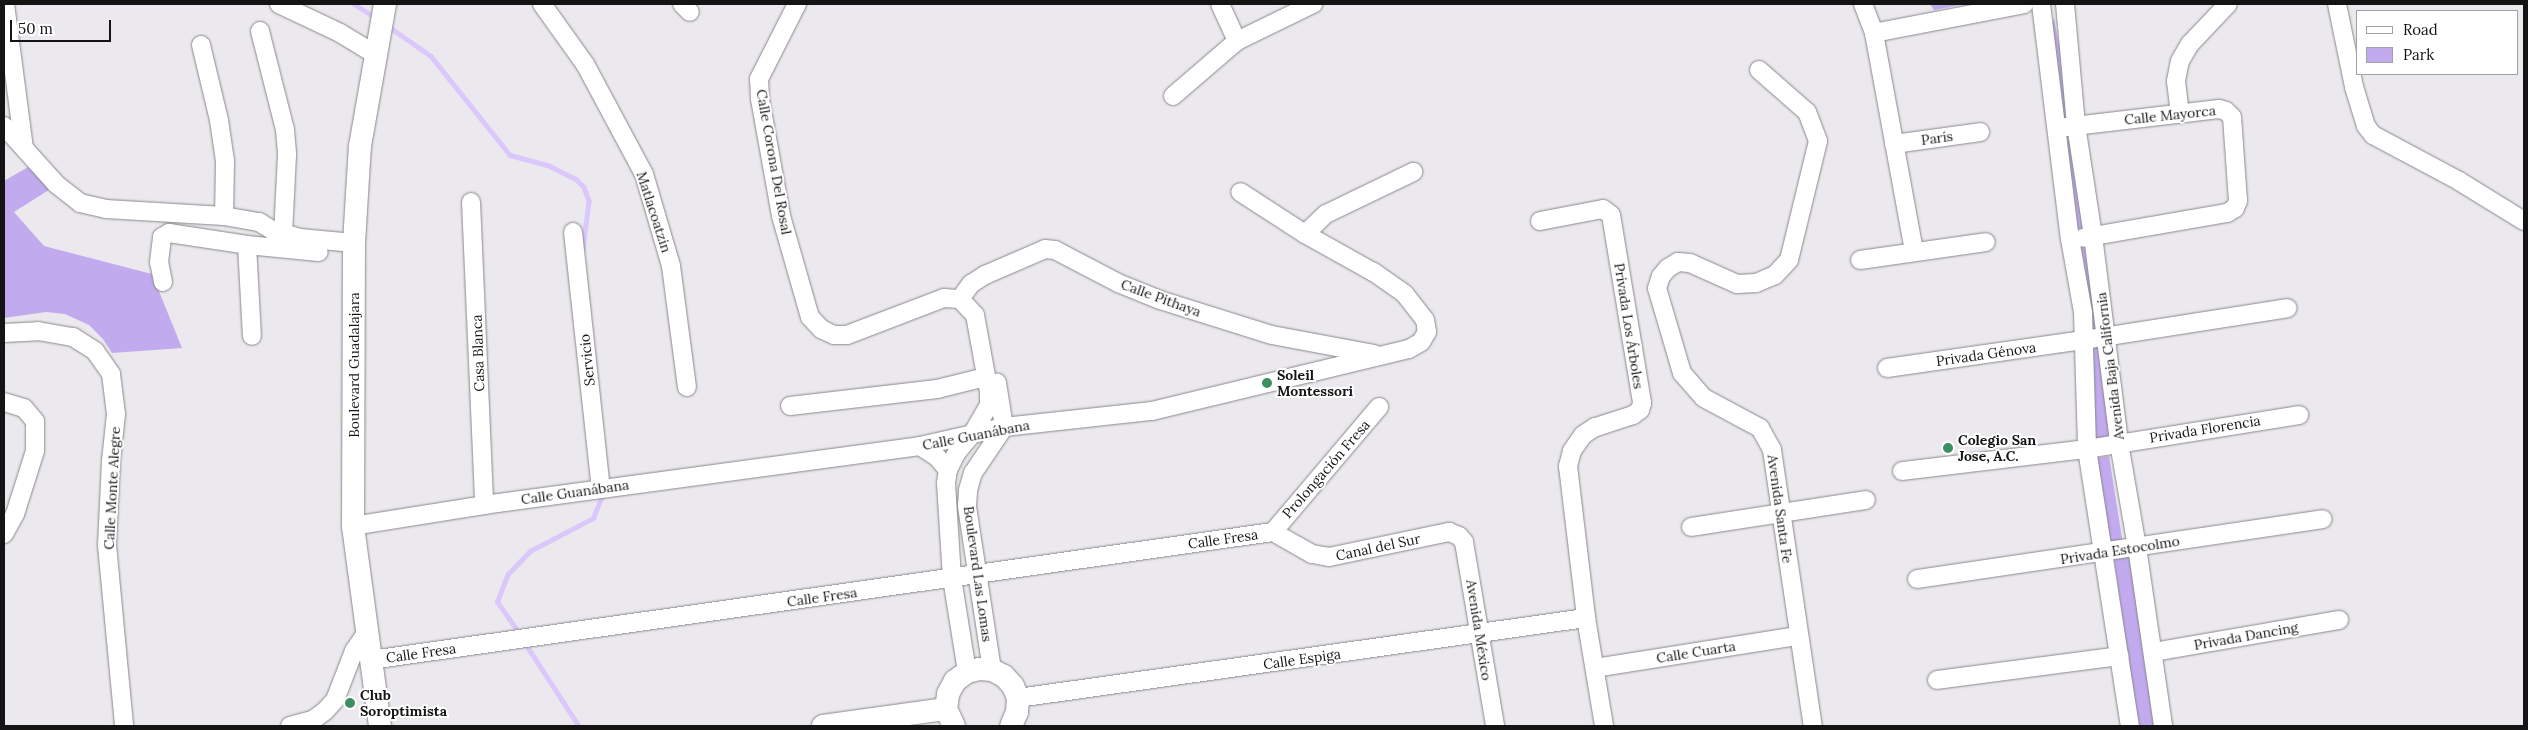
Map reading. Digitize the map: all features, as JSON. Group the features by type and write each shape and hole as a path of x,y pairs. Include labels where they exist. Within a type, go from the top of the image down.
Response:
{"main road":[{"name":"Boulevard Guadalajara","path":"380,726 354,526 354,249 360,146 385,8"},
{"path":"823,726 950,717 948,694 955,681 967,672 979,669 992,670 1004,676 1013,686 1018,698 1017,712 1011,726"}],"street":[{"path":"5,4 24,148"},
{"path":"279,4 340,33 378,48"},
{"name":"Matlacoatzin","path":"542,4 585,64 644,174 671,266 687,387"},
{"name":"Calle Corona Del Rosal","path":"796,4 759,80 760,99 781,216 810,317 834,335 847,335 944,298 960,299"},
{"path":"1220,4 1237,41"},
{"path":"1173,96 1237,41 1313,4"},
{"path":"1863,4 1874,33 1914,251"},
{"path":"1874,33 2024,4"},
{"name":"Avenida Baja California","path":"2041,4 2070,239 2080,290 2084,340 2083,366 2087,449 2105,552 2130,726"},
{"name":"Avenida Baja California","path":"2065,4 2076,125 2107,337 2119,443 2137,547 2163,726"},
{"path":"2180,114 2176,81 2180,61 2190,44 2228,4"},
{"path":"2336,4 2354,87 2366,126 2373,135 2459,180 2524,221"},
{"path":"260,31 285,130 287,155 283,234"},
{"path":"201,44 219,120 225,161 224,216"},
{"name":"Avenida Santa Fe","path":"1759,70 1807,112 1818,141 1789,260 1775,275 1756,283 1738,284 1690,263 1678,262 1668,268 1661,276 1657,288 1682,373 1704,398 1760,428 1772,450 1798,636 1813,726"},
{"name":"Calle Mayorca","path":"2056,130 2076,125 2219,109 2232,117 2238,201 2235,208 2227,213 2070,239"},
{"path":"4,126 56,184 80,202 106,209 224,216 260,222 283,234 354,249"},
{"name":"París","path":"1894,144 1980,132"},
{"path":"1306,234 1326,214 1413,172"},
{"name":"Calle Guanábana","path":"354,526 601,488 920,446 1004,428 1152,411 1409,349 1421,342 1427,332 1425,320 1418,307 1405,294 1373,272 1306,234 1240,192"},
{"name":"Casa Blanca","path":"471,202 484,505"},
{"name":"Privada Los Árboles","path":"1540,221 1603,209 1611,216 1642,403 1640,410 1634,415 1595,427 1583,435 1572,451 1568,466 1586,618"},
{"name":"Servicio","path":"573,232 601,488"},
{"path":"162,282 158,262 162,236 169,233 247,245 354,249"},
{"path":"1860,260 1986,242"},
{"path":"247,245 252,336"},
{"name":"Calle Pithaya","path":"960,299 971,284 985,275 1045,249 1055,250 1118,283 1168,302 1272,335 1382,355"},
{"path":"960,299 975,315 989,405 972,434"},
{"path":"2107,337 2288,308"},
{"name":"Calle Monte Alegre","path":"4,333 38,332 73,337 95,351 111,374 116,414 111,461 107,545 124,726"},
{"name":"Privada Génova","path":"1887,368 2107,337"},
{"path":"981,346 994,368 1004,428"},
{"path":"790,406 937,389 986,376"},
{"path":"4,402 24,408 35,421 35,451 15,514 4,534"},
{"name":"Prolongación Fresa","path":"1272,532 1379,407"},
{"name":"Privada Florencia","path":"1902,471 2087,449 2299,415"},
{"name":"Boulevard Las Lomas","path":"992,670 967,506 968,490 973,473 1004,428"},
{"name":"Boulevard Las Lomas","path":"967,672 952,578 946,484 948,470 957,452 972,434"},
{"path":"920,446 937,457 948,470"},
{"path":"1690,527 1866,500"},
{"name":"Privada Estocolmo","path":"1917,579 2323,519"},
{"name":"Canal del Sur","path":"1272,532 1312,554 1329,557 1449,532 1459,536"},
{"name":"Calle Fresa","path":"371,660 1272,532"},
{"name":"Avenida México","path":"1459,536 1464,542 1495,726"},
{"path":"1586,618 1604,726"},
{"name":"Calle Espiga","path":"1018,698 1586,618"},
{"name":"Privada Dancing","path":"2153,652 2339,620"},
{"path":"290,726 312,720 325,712 335,700 354,651 367,632"},
{"name":"Calle Cuarta","path":"1595,668 1798,636"},
{"path":"1937,680 2119,656"}],"green space":[{"path":"1930,4 1965,4 1934,10"},
{"path":"2054,18 2064,71 2067,119 2062,119 2051,26"},
{"path":"2071,140 2085,230 2075,231 2064,141"},
{"path":"28,167 52,188 14,212 44,246 152,274 182,348 112,353 103,339 89,325 65,314 46,312 4,318 4,181"},
{"path":"2087,245 2099,329 2089,331 2077,246"},
{"path":"2101,344 2109,437 2091,440 2090,346"},
{"path":"2109,456 2122,540 2110,542 2097,458"},
{"path":"2130,557 2154,726 2138,726 2114,559"}],"waterway":[{"path":"354,4 376,18"},
{"path":"388,26 431,56 510,155 548,165 576,179 584,187 589,201 583,250"},
{"path":"516,629 497,602 508,574 530,551 593,518 602,496"},
{"path":"527,646 579,726"}],"place":[{"name":"Soleil Montessori","path":"1267,383"},
{"name":"Colegio San Jose, A.C.","path":"1948,448"},
{"name":"Club Soroptimista","path":"350,703"}]}
